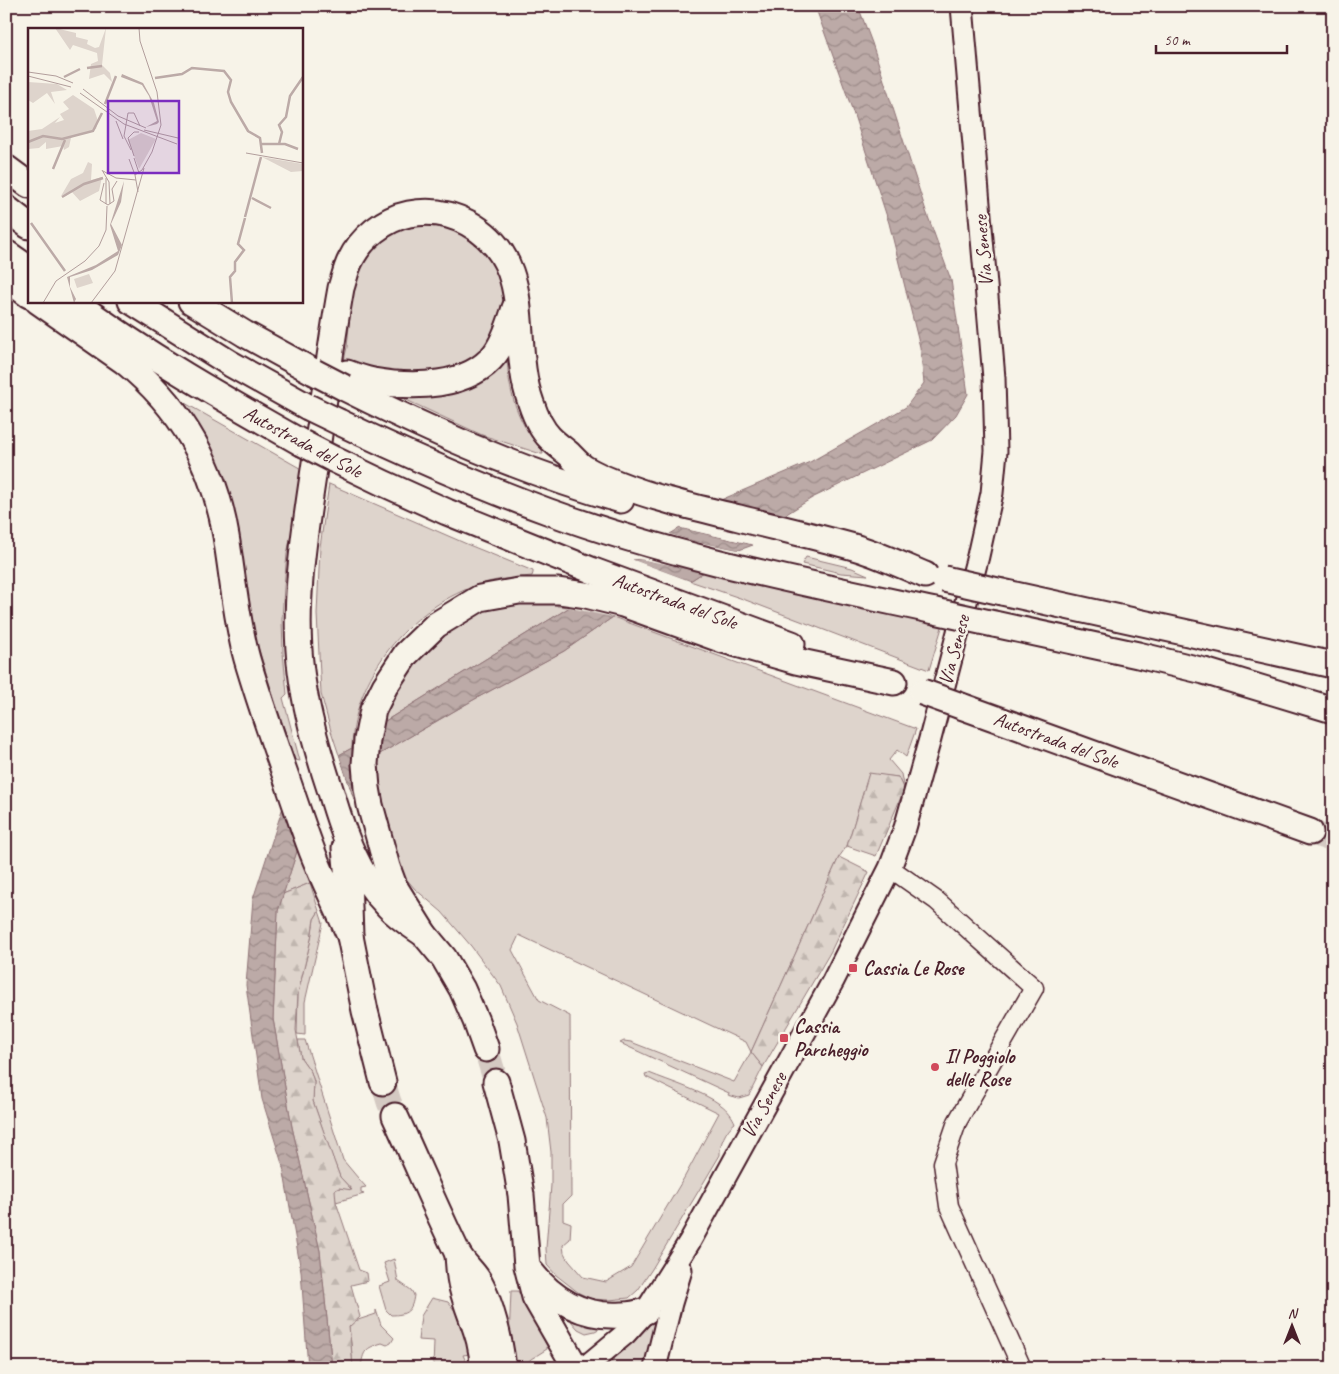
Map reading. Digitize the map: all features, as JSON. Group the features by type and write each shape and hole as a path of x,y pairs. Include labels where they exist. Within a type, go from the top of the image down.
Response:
{"highway":[{"path":"6,168 28,184"},
{"path":"6,208 28,225"},
{"path":"350,936 354,873 317,749 301,671 298,633 305,531 339,297 350,260 366,239 387,222 401,216 428,212 454,217 475,227 486,235 506,260 515,284 525,384 538,420 550,438 583,467 672,509"},
{"path":"6,253 28,269"},
{"path":"6,278 28,294"},
{"path":"346,380 435,384 458,380 474,372 495,354 510,325 518,300"},
{"path":"39,302 138,371 172,409 193,438 202,455 213,484 226,536 238,622 247,658 259,699 315,857 350,936 365,1011 383,1082"},
{"name":"Autostrada del Sole","path":"74,302 165,363 302,443 447,512 591,570 1310,832"},
{"name":"Autostrada del Sole","path":"133,302 231,364 308,407 418,460 549,512 612,533 752,571 1138,654 1204,671 1333,710"},
{"path":"193,302 245,334 346,380 431,429 561,481 809,542 859,549 934,577 1333,665"},
{"path":"212,302 315,365"},
{"path":"486,1049 462,989 444,958 424,934 394,886 387,868 370,805 365,764 367,740 373,710 385,686 406,654 436,625 480,598 519,591 558,591 624,604 723,640 796,661 894,682"},
{"path":"354,873 407,923 424,934"},
{"path":"496,1082 507,1120 517,1168 527,1266 535,1297 576,1368"},
{"path":"395,1116 458,1255 477,1279 486,1299 501,1349 504,1368"},
{"path":"458,1255 461,1286 483,1353 483,1368"},
{"path":"527,1266 541,1284 558,1298 578,1309 601,1315 624,1315 646,1311"}],"main road":[{"name":"Via Senese","path":"584,1368 624,1334 646,1311 690,1241 833,981 890,868 905,828 930,739 958,636 992,493 996,451 994,378 962,6"},
{"name":"Via Senese","path":"655,1368 671,1303 690,1241"}],"street":[{"path":"890,868 937,901 1034,988 958,1122 943,1163 949,1206 1022,1368"}],"green space":[{"path":"447,224 461,230 495,258 505,300 501,305 500,328 476,358 431,377 343,365 357,268 375,243 406,228 422,225 434,227"},
{"path":"507,355 509,381 520,418 543,454 482,435 401,397"},
{"path":"182,402 305,471 287,554 282,619 287,694 283,698 300,761 295,760 276,705"},
{"path":"329,484 533,571 532,576 489,582 451,597 428,611 407,629 389,649 374,672 362,696 355,722 352,748 339,755 321,694 317,614 320,547"},
{"path":"806,557 852,568 868,575 841,573 802,564"},
{"path":"704,572 943,624 929,670 743,599 690,581"},
{"path":"557,600 557,606 570,607 382,723 383,713 398,683 440,633 489,608 518,601"},
{"path":"613,617 916,729 906,757 897,750 889,760 901,774 904,790 898,777 869,774 847,846 839,857 751,1052 746,1042 519,935 512,950 539,1000 570,1016 571,1196 563,1204 563,1220 571,1223 570,1239 563,1245 564,1253 569,1261 583,1277 606,1282 631,1267 684,1178 719,1113 646,1077 645,1074 649,1073 676,1083 713,1100 728,1111 735,1123 724,1138 720,1155 638,1290 629,1298 609,1300 592,1299 579,1293 556,1275 547,1265 546,1248 551,1185 551,1152 547,1118 517,1023 501,986 471,946 442,912 415,889 402,874 379,802 383,800 376,767 378,755 475,699 564,651"},
{"path":"869,773 898,777 904,790 876,856 847,846"},
{"path":"298,848 310,883 283,894"},
{"path":"839,857 869,872 831,951 763,1067 751,1052"},
{"path":"310,883 319,911 314,919 298,993 296,1030 301,1058 311,1072 314,1082 313,1101 340,1177 352,1190 339,1188 335,1190 336,1202 359,1270 367,1273 368,1281 351,1285 360,1317 349,1327 353,1368 332,1368 320,1251 292,1127 273,1019 278,911 283,894"},
{"path":"319,911 323,923 305,1002 305,1035 297,1034 298,993 314,919"},
{"path":"298,1040 305,1040 343,1160 366,1187 361,1188 361,1193 364,1194 336,1202 334,1190 339,1188 351,1189 340,1177 333,1159 313,1101 314,1082 311,1072 301,1058"},
{"path":"624,1041 631,1042 734,1082 751,1052 763,1067 749,1095 739,1098 728,1095 729,1093 620,1043"},
{"path":"394,1259 398,1281 411,1290 414,1295 412,1305 408,1311 391,1315 386,1310 379,1286 390,1282 384,1263"},
{"path":"511,1291 518,1291 547,1346 547,1349 521,1368 514,1368 509,1340"},
{"path":"432,1298 448,1302 459,1316 465,1330 470,1354 463,1355 469,1368 433,1368 434,1341 418,1340 421,1316"},
{"path":"376,1310 381,1325 394,1338 387,1345 382,1343 368,1349 364,1354 361,1368 353,1368 349,1327 355,1321 376,1314"},
{"path":"661,1311 644,1368 611,1368 602,1363"},
{"path":"571,1321 594,1327 606,1325 586,1333 578,1329"}],"water":[{"path":"815,6 858,6 951,280 968,394 956,415 932,440 812,498 777,520 709,505 810,462 865,431 906,407 924,383 920,347 889,223 852,109"},
{"path":"680,528 753,545 739,550 693,541 670,534"},
{"path":"640,559 704,572 690,581 633,560"},
{"path":"570,607 613,617 564,651 475,699 378,755 382,723"},
{"path":"352,748 359,801 355,803 339,755"},
{"path":"284,804 298,848 278,911 273,1019 292,1127 320,1251 332,1368 308,1368 301,1271 283,1167 262,1099 246,985 253,899"}],"pier":[{"path":"681,526 754,542 756,545 677,527"},
{"path":"667,533 693,541 743,551 738,553 692,543 669,536"},
{"path":"640,556 705,569 704,572 634,558"},
{"path":"631,559 693,582 689,583 633,563"},
{"path":"569,604 614,615 616,618 566,607"},
{"path":"338,753 355,805 352,804 337,756"}],"tunnel":[{"path":"1310,832 1333,840"},
{"path":"486,1049 496,1082"},
{"path":"383,1082 395,1116"}],"place":[{"name":"Cassia Le Rose","path":"853,968"},
{"name":"Cassia Parcheggio","path":"784,1038"},
{"name":"Il Poggiolo delle Rose","path":"935,1067"}]}
